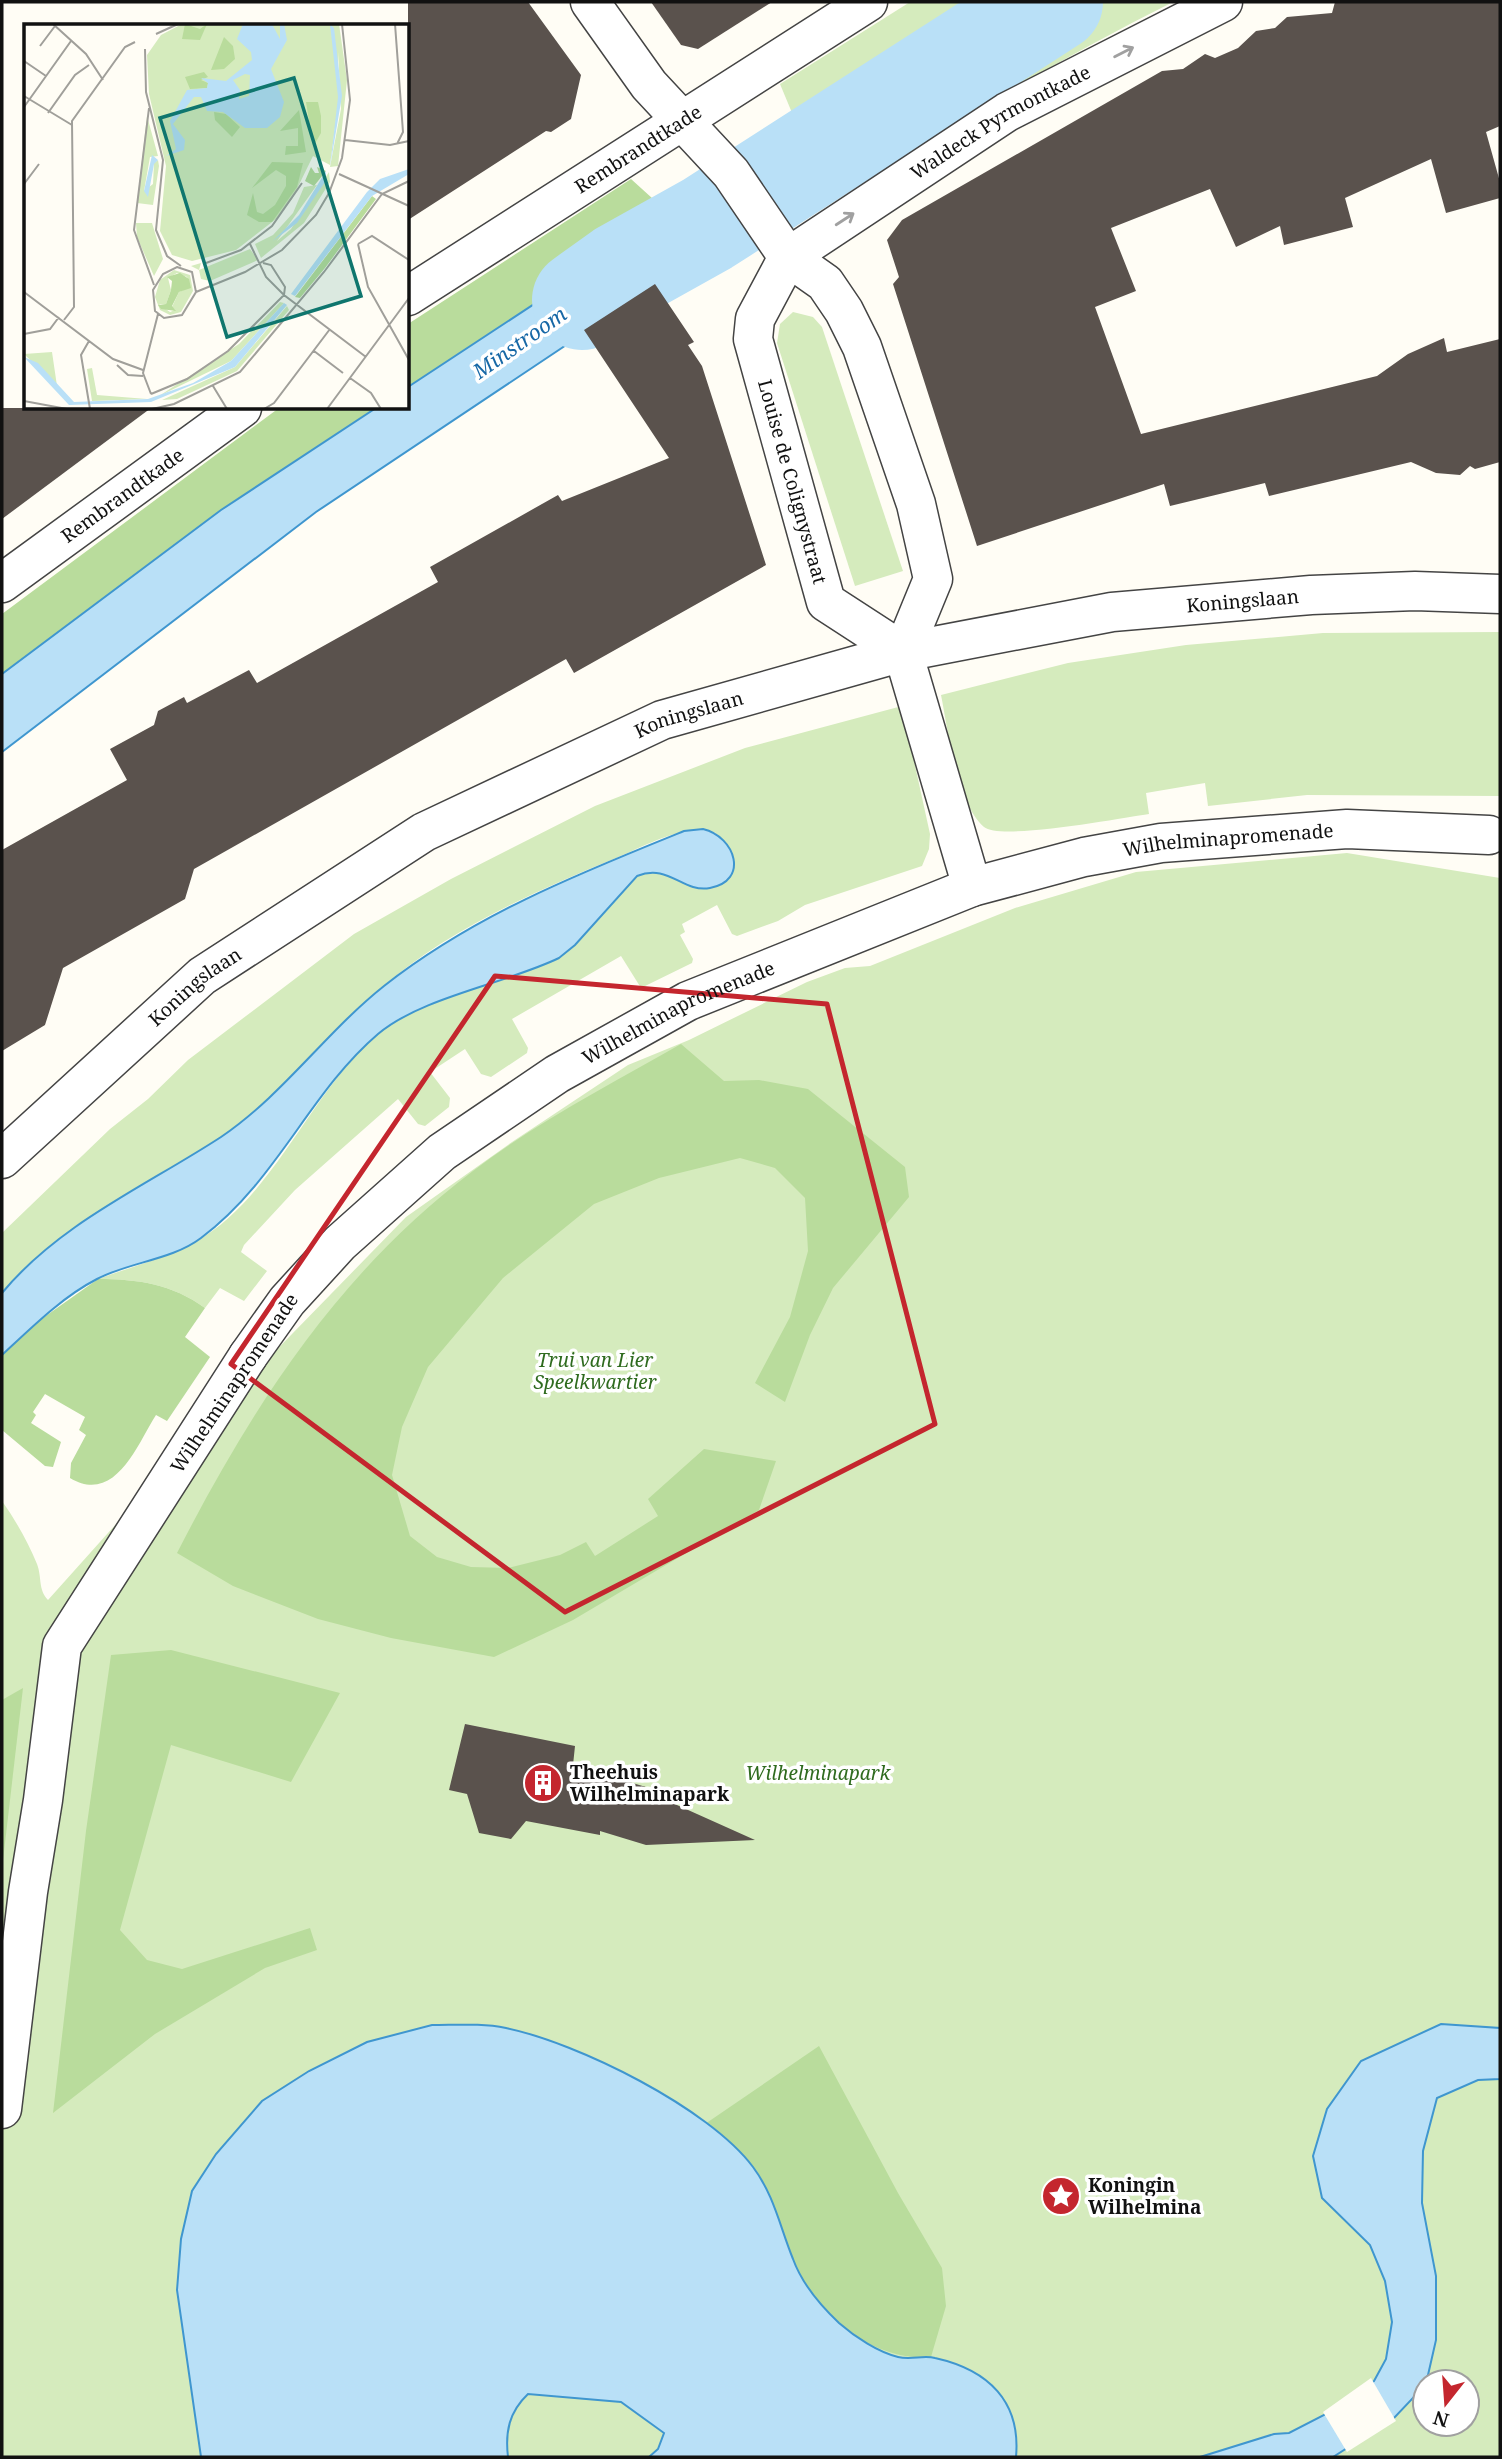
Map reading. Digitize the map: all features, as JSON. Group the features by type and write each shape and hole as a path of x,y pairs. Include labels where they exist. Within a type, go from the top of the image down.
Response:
{"street":[{"path":"590,2 649,85 731,173 788,257 825,284 844,311 862,347 916,504 933,579 903,652 972,887"},
{"name":"Rembrandtkade","path":"410,295 682,118 868,2"},
{"name":"Waldeck Pyrmontkade","path":"788,257 1007,112 1223,2"},
{"name":"Louise de Colignystraat","path":"788,257 755,319 753,339 826,603 903,652"},
{"name":"Rembrandtkade","path":"2,583 239,410"},
{"name":"Koningslaan","path":"2,1159 202,976 424,832 662,720 903,652 1112,612 1311,595 1415,591 1500,594"},
{"name":"Wilhelminapromenade","path":"2,2109 27,1892 43,1800 62,1646 248,1356 288,1301 340,1243 442,1152 557,1074 688,1001 972,887 1084,857 1161,844 1347,829 1489,835"}],"highlighted area":[{"path":"495,976 827,1004 935,1424 565,1612 231,1364"}],"green space":[{"path":"910,2 1004,2 791,142 787,136 789,126 795,120 780,84"},
{"path":"1090,2 1173,2 896,154 855,183 843,195 834,181 827,184 813,178 849,159"},
{"path":"631,179 663,208 670,204 680,208 410,386 410,323"},
{"path":"793,312 813,317 822,327 903,571 855,586 777,343 780,324"},
{"path":"276,410 373,410 221,510 2,674 2,614"},
{"path":"1500,632 1500,796 1307,795 1208,806 1205,783 1146,793 1149,814 1036,830 995,831 984,827 967,802 955,766 941,695 1068,663 1186,645 1323,633"},
{"path":"902,706 930,834 929,849 922,866 805,905 778,921 737,936 732,934 717,905 682,924 685,932 680,935 693,959 692,963 641,988 621,956 512,1019 528,1048 527,1053 491,1077 481,1074 465,1049 430,1072 450,1098 449,1107 425,1126 418,1124 398,1099 295,1190 244,1245 241,1252 267,1271 244,1301 220,1288 205,1308 180,1293 154,1284 98,1279 185,1247 224,1222 270,1171 354,1057 396,1021 440,1001 559,958 575,945 637,876 661,873 696,888 716,833 690,831 665,837 523,898 463,930 406,968 360,1007 284,1085 243,1121 77,1226 25,1268 2,1293 2,1233 110,1129 148,1099 188,1060 354,934 451,879 595,806 745,748"},
{"name":"Wilhelminapark","path":"1347,853 1500,878 1500,2457 2,2457 2,1501 33,1556 43,1592 48,1600 219,1409 406,1217 628,1065 689,1040 807,982 845,968 870,966 1015,908 1136,872"},
{"path":"681,1044 724,1081 759,1080 808,1089 905,1167 909,1197 833,1288 810,1335 785,1402 755,1383 790,1317 808,1251 805,1198 775,1168 740,1158 659,1178 594,1204 503,1278 428,1367 402,1427 392,1475 410,1536 437,1557 471,1567 508,1568 560,1555 586,1542 595,1556 658,1516 648,1499 704,1449 776,1461 759,1510 573,1620 494,1657 391,1638 318,1619 233,1586 177,1553 236,1445 268,1394 340,1298 380,1253 425,1211 497,1153 575,1104"},
{"path":"98,1279 154,1284 180,1293 205,1308 185,1337 210,1357 167,1421 156,1415 123,1468 100,1484 86,1484 70,1478 71,1463 86,1435 79,1430 85,1417 45,1394 33,1412 36,1415 31,1423 61,1442 53,1467 45,1466 2,1430 2,1355 33,1325"},
{"path":"171,1650 340,1693 291,1782 171,1745 120,1930 147,1960 182,1969 310,1928 317,1950 265,1968 155,2034 53,2113 86,1831 111,1655"},
{"path":"23,1688 2,1869 2,1700"},
{"path":"819,2046 898,2193 942,2268 946,2306 931,2357 887,2351 847,2330 830,2315 814,2298 802,2279 771,2199 753,2166 705,2124"}],"water":[{"path":"1004,2 1090,2 849,159 813,178 791,142"},
{"path":"680,208 710,249 316,512 2,752 2,674 221,510 373,410 410,410 410,386"},
{"path":"703,829 723,841 734,859 730,877 722,884 700,888 658,873 637,876 575,945 559,958 440,1001 396,1021 354,1057 273,1164 228,1215 201,1238 177,1251 109,1273 84,1286 47,1314 2,1355 2,1293 25,1268 77,1226 221,1137 243,1120 285,1083 343,1023 384,986 454,938 529,898 684,831"},
{"path":"1441,2024 1500,2028 1500,2079 1478,2080 1437,2098 1423,2151 1422,2203 1436,2276 1436,2340 1430,2368 1411,2368 1411,2400 1394,2418 1333,2457 1200,2457 1274,2434 1289,2433 1328,2413 1374,2381 1386,2359 1392,2322 1385,2281 1370,2245 1322,2198 1313,2156 1327,2109 1361,2061"},
{"path":"432,2025 488,2025 506,2028 569,2048 640,2081 706,2122 733,2145 760,2178 797,2268 812,2294 825,2309 852,2334 883,2352 903,2358 926,2357 954,2363 986,2380 998,2391 1013,2420 1016,2457 649,2457 658,2449 664,2433 621,2402 528,2394 516,2408 510,2423 508,2457 201,2457 177,2290 181,2239 192,2191 216,2154 262,2101 309,2071 367,2042"}],"pier":[{"path":"793,137 820,178 811,181 796,159 788,143"},
{"path":"681,204 713,247 707,254 676,207"},
{"path":"1371,2378 1396,2421 1347,2452 1323,2412"}],"building":[{"path":"408,2 528,2 581,75 571,119 551,132 546,131 410,219 410,24"},
{"path":"651,2 772,2 698,49 681,45"},
{"path":"1335,2 1500,2 1500,126 1486,132 1500,182 1500,198 1446,213 1431,159 1345,198 1353,227 1284,245 1280,226 1236,247 1210,189 1111,228 1136,291 1095,307 1141,434 1377,376 1408,354 1444,338 1447,352 1500,339 1500,462 1475,469 1470,466 1460,475 1436,473 1411,462 1269,496 1265,483 1170,506 1164,484 977,546 893,284 899,277 887,240 902,220 1162,71 1183,69 1205,54 1215,58 1238,48 1256,31 1275,28 1287,17 1332,13"},
{"path":"655,284 694,342 688,345 702,366 766,565 574,673 566,659 194,869 185,899 63,968 45,1025 2,1051 2,850 127,780 110,749 154,725 158,711 184,697 187,703 249,670 257,683 438,582 430,567 558,495 562,501 669,458 584,330"},
{"path":"2,408 148,410 2,519"},
{"name":"Theehuis Wilhelminapark","path":"465,1724 575,1746 573,1765 669,1794 668,1801 755,1840 646,1845 600,1831 600,1835 526,1821 511,1839 479,1833 467,1794 449,1790"}],"waterway":[{"name":"Minstroom","path":"582,300 621,272 707,224 1053,2"}],"place":[{"name":"Theehuis Wilhelminapark","path":"543,1783"},
{"name":"Koningin Wilhelmina","path":"1061,2196"}],"park label":[{"name":"Trui van Lier Speelkwartier","path":"595,1371"}]}
